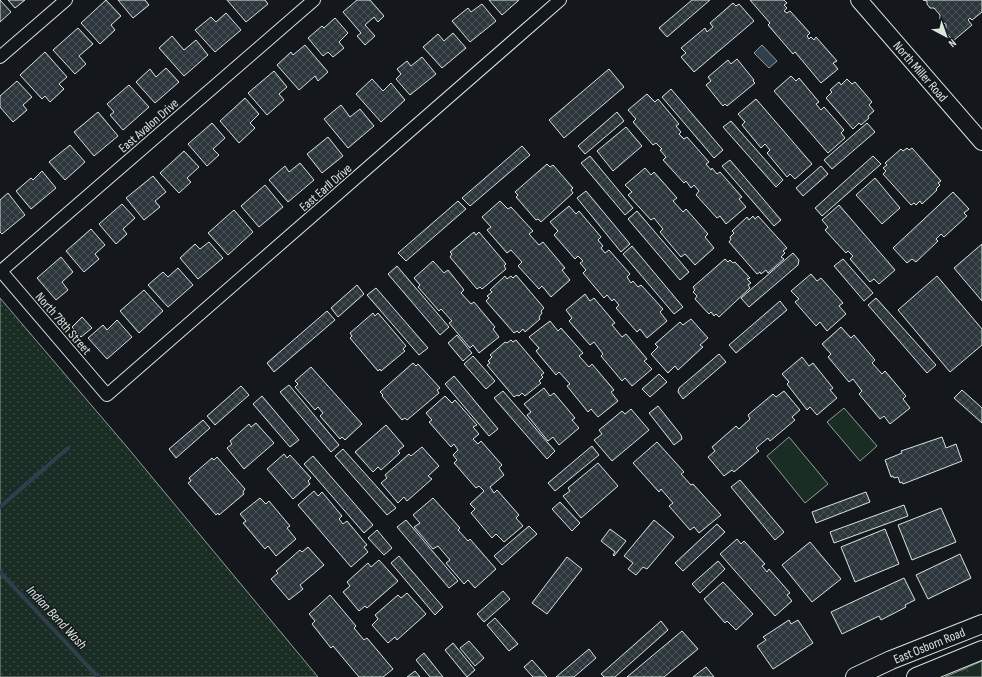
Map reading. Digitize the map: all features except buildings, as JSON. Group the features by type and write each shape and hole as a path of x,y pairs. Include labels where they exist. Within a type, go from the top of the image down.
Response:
{"main road":[{"name":"East Osborn Road","path":"855,677 891,660 982,624"},
{"name":"East Osborn Road","path":"916,677 982,650"}],"street":[{"path":"0,57 66,0"},
{"name":"East Avalon Drive","path":"0,271 314,0"},
{"name":"East Earll Drive","path":"107,395 560,0"},
{"name":"North Miller Road","path":"859,0 982,142"},
{"name":"North 78th Street","path":"0,271 107,395"}],"green space":[{"path":"0,298 127,447 318,677 0,677"},
{"path":"844,408 877,446 860,461 827,422"},
{"path":"789,437 828,484 805,503 767,456"},
{"path":"982,661 982,677 945,677"}],"water":[{"path":"762,45 777,61 769,68 754,53"}],"waterway":[{"path":"0,507 68,448"},
{"name":"Indian Bend Wash","path":"0,572 98,677"}]}
